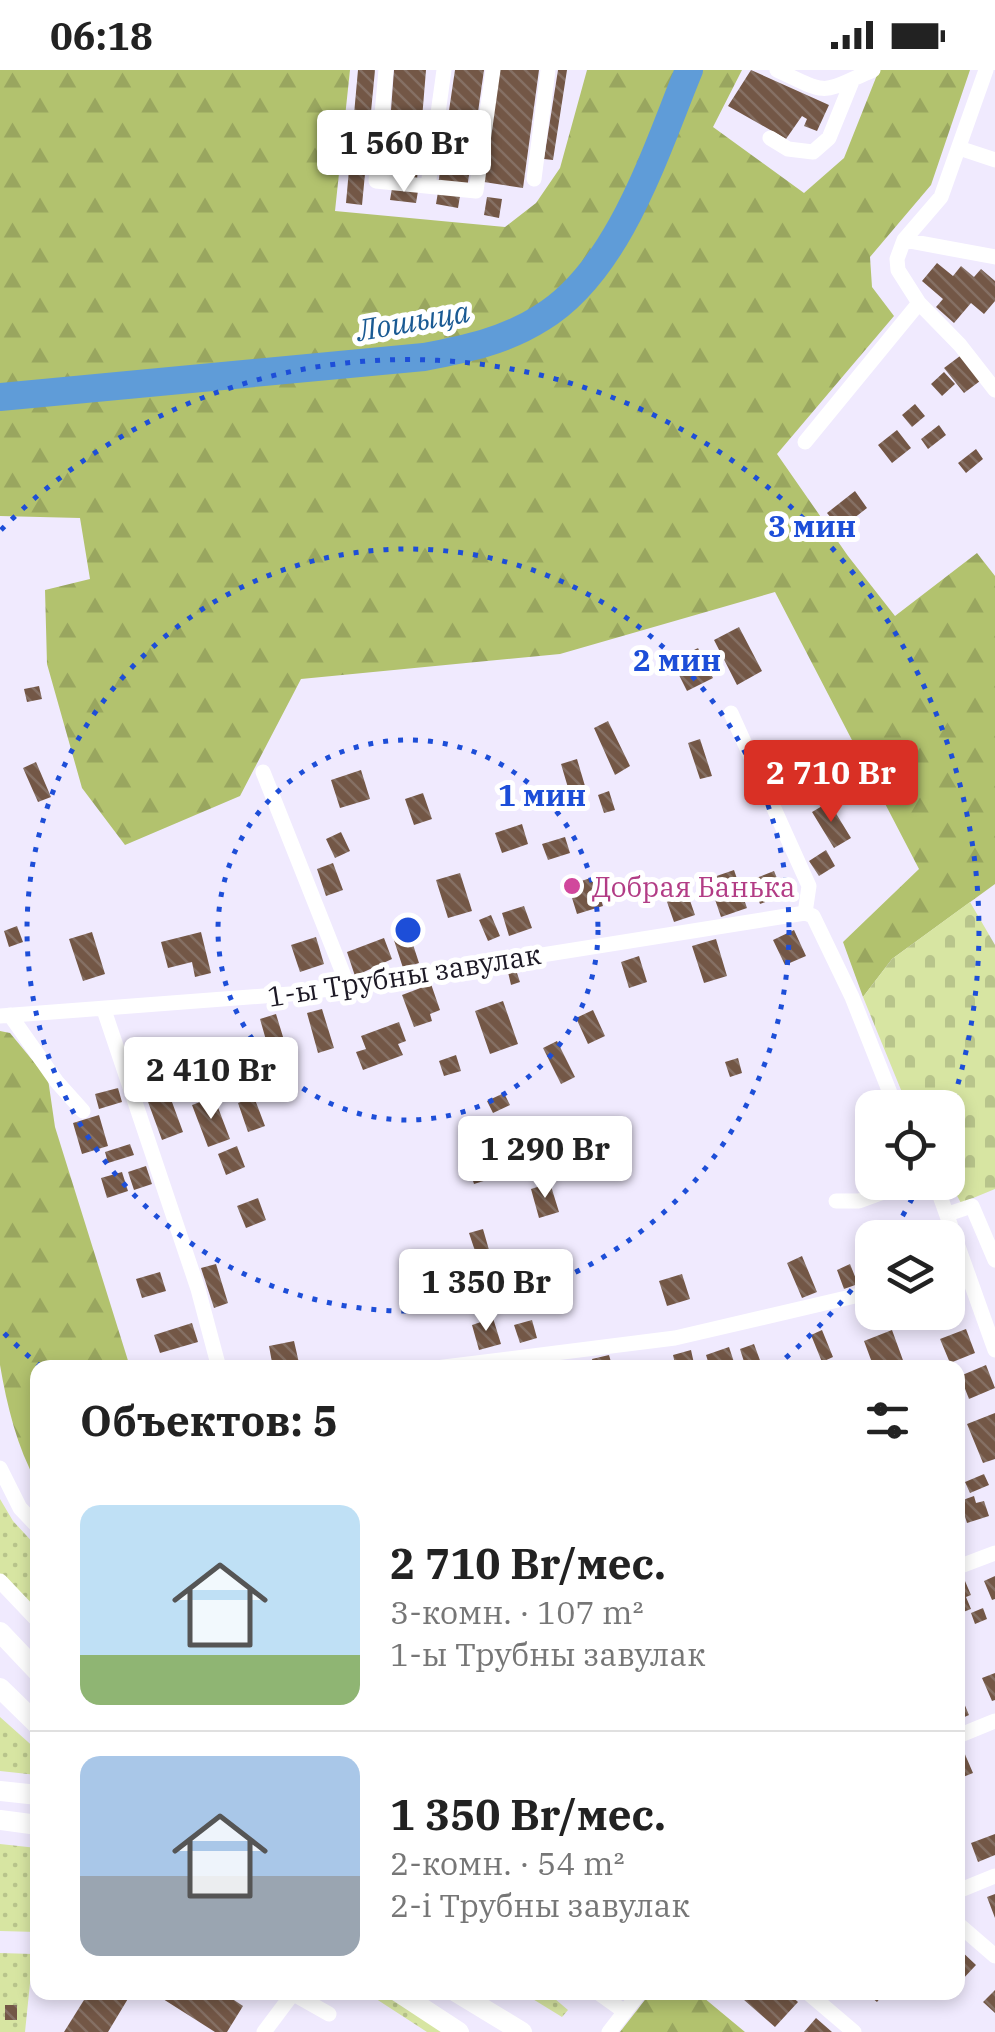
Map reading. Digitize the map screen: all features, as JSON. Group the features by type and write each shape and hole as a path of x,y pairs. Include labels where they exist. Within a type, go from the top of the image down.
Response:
{"main road":[{"path":"0,1632 30,1664"},
{"path":"0,1688 30,1717"},
{"path":"0,1791 30,1794"},
{"path":"0,1820 30,1823"},
{"path":"410,2000 459,2032"},
{"path":"469,2000 522,2032"}],"street":[{"path":"386,70 376,181 476,190 493,70"},
{"path":"428,186 444,70"},
{"path":"534,179 548,70"},
{"path":"778,70 820,90 834,89 873,70"},
{"path":"986,70 941,197 904,240 897,259 898,270 919,303 960,345 995,390"},
{"path":"770,138 788,149 813,152 829,138 853,79"},
{"path":"959,148 995,160"},
{"path":"904,240 995,257"},
{"path":"805,442 919,303"},
{"path":"731,713 810,886 805,913 812,916 832,952 889,1090"},
{"path":"264,772 348,986"},
{"name":"1-ы Трубны завулак","path":"5,1016 303,993 805,913"},
{"path":"104,1010 198,1290 216,1360"},
{"path":"5,1016 83,1111"},
{"path":"836,1200 862,1200"},
{"path":"942,1200 950,1220"},
{"path":"948,1214 972,1206 995,1260"},
{"path":"965,1270 995,1350"},
{"path":"500,1360 675,1338 855,1296"},
{"path":"0,1468 20,1508 30,1519"},
{"path":"965,1565 995,1553"},
{"path":"0,1581 30,1613"},
{"path":"965,1733 995,1720"},
{"path":"965,1889 995,1876"},
{"path":"965,1930 995,1956"},
{"path":"264,2032 287,2000"},
{"path":"304,2000 329,2014"},
{"path":"608,2000 625,2012"},
{"path":"608,2032 634,2000"},
{"path":"816,2000 854,2032"}],"green space":[{"path":"0,70 350,70 335,211 505,227 536,203 560,168 587,70 742,70 713,127 804,193 844,158 879,70 970,70 931,185 870,257 872,287 894,316 777,454 895,616 977,553 995,576 995,884 892,959 863,997 843,942 919,869 775,592 560,654 301,679 240,796 125,845 82,788 47,664 45,590 90,579 80,518 0,516"},
{"path":"970,902 995,945 995,1189 961,1203 959,1200 965,1200 965,1090 901,1090 863,997 892,959"},
{"path":"0,1031 10,1033 48,1079 55,1127 128,1360 30,1360 30,1468 14,1426 0,1365"},
{"path":"0,1499 30,1539 30,1609 0,1577"},
{"path":"0,1717 30,1744 30,1774 0,1771"},
{"path":"0,1844 30,1847 30,1932 0,1931"},
{"path":"0,1953 30,1954 25,2032 0,2032"},
{"path":"378,2000 393,2000 444,2032 427,2032"},
{"path":"534,2000 556,2000 568,2010 562,2017"},
{"path":"645,2000 706,2000 745,2032 620,2032"}],"building":[{"path":"358,70 375,70 362,205 346,203"},
{"path":"394,70 426,70 417,180 386,177"},
{"path":"455,70 484,70 467,189 438,185"},
{"path":"499,70 539,70 523,188 484,182"},
{"path":"558,70 567,70 553,160 544,159"},
{"path":"751,70 829,105 817,131 804,126 807,119 802,116 786,139 728,106"},
{"path":"392,188 418,191 416,203 390,200"},
{"path":"438,192 460,196 458,208 436,204"},
{"path":"487,197 502,199 499,218 484,215"},
{"path":"937,263 953,276 961,266 974,277 981,269 995,281 995,301 984,314 971,303 954,323 936,307 943,299 922,281"},
{"path":"960,356 980,381 964,393 944,368"},
{"path":"944,372 955,384 942,396 931,384"},
{"path":"915,404 925,416 912,427 902,415"},
{"path":"939,425 946,435 928,449 921,439"},
{"path":"897,430 911,448 892,463 878,445"},
{"path":"976,449 983,459 966,473 958,463"},
{"path":"855,491 867,508 840,529 827,513"},
{"path":"739,627 762,671 737,685 714,640"},
{"path":"698,648 713,678 687,691 672,661"},
{"path":"39,686 42,699 27,702 24,689"},
{"path":"608,721 630,766 615,775 594,728"},
{"path":"700,739 712,776 700,779 688,743"},
{"path":"577,759 585,786 569,791 561,764"},
{"path":"36,762 51,797 38,802 23,768"},
{"path":"361,770 370,799 340,808 331,780"},
{"path":"609,791 615,810 604,813 598,795"},
{"path":"423,793 432,819 414,825 405,799"},
{"path":"829,802 851,838 834,848 812,812"},
{"path":"522,824 528,844 502,853 495,833"},
{"path":"341,832 350,851 335,858 326,839"},
{"path":"565,837 570,853 548,860 542,844"},
{"path":"826,850 835,866 819,876 809,861"},
{"path":"333,863 343,890 326,896 317,869"},
{"path":"734,870 747,908 721,917 708,879"},
{"path":"774,871 784,895 760,904 751,880"},
{"path":"460,873 472,911 448,918 436,880"},
{"path":"594,877 603,906 577,914 568,885"},
{"path":"687,892 695,915 674,922 666,899"},
{"path":"524,906 532,928 509,936 502,913"},
{"path":"491,915 500,936 488,941 479,920"},
{"path":"17,926 23,942 9,947 4,931"},
{"path":"407,926 419,963 403,968 391,931"},
{"path":"794,930 806,956 785,965 773,940"},
{"path":"92,932 105,974 83,981 69,939"},
{"path":"201,932 211,973 195,977 192,962 168,968 161,942"},
{"path":"316,937 324,964 300,972 291,945"},
{"path":"384,938 392,959 355,976 347,952"},
{"path":"716,939 727,976 704,983 692,946"},
{"path":"639,956 647,982 629,988 621,962"},
{"path":"516,970 520,982 511,985 508,972"},
{"path":"431,984 440,1010 430,1014 432,1021 414,1027 402,995"},
{"path":"503,1001 518,1044 490,1054 475,1011"},
{"path":"322,1009 334,1048 318,1053 307,1013"},
{"path":"593,1010 605,1036 588,1044 576,1018"},
{"path":"276,1014 291,1063 274,1068 260,1019"},
{"path":"399,1022 406,1041 398,1044 403,1055 363,1070 356,1052 366,1049 361,1036"},
{"path":"166,1039 179,1071 151,1082 139,1050"},
{"path":"557,1041 575,1077 561,1084 543,1048"},
{"path":"235,1047 248,1087 226,1095 212,1055"},
{"path":"456,1055 461,1071 444,1076 439,1061"},
{"path":"738,1058 742,1073 730,1077 725,1062"},
{"path":"165,1083 183,1132 162,1140 144,1091"},
{"path":"118,1088 122,1102 99,1109 95,1094"},
{"path":"504,1093 510,1105 493,1113 487,1101"},
{"path":"214,1097 230,1139 208,1147 192,1105"},
{"path":"254,1097 265,1126 248,1132 238,1103"},
{"path":"99,1115 108,1146 82,1154 73,1123"},
{"path":"488,1129 503,1175 474,1184 459,1137"},
{"path":"130,1144 134,1155 108,1163 105,1152"},
{"path":"237,1146 245,1167 226,1175 218,1154"},
{"path":"146,1166 152,1184 134,1190 128,1172"},
{"path":"122,1172 128,1191 107,1198 101,1178"},
{"path":"550,1183 559,1212 539,1218 531,1189"},
{"path":"258,1198 266,1220 246,1228 237,1206"},
{"path":"483,1229 489,1250 476,1254 469,1233"},
{"path":"802,1256 817,1292 802,1298 787,1263"},
{"path":"216,1264 228,1303 214,1308 201,1268"},
{"path":"850,1264 855,1285 844,1289 837,1270"},
{"path":"160,1272 166,1291 142,1298 136,1279"},
{"path":"682,1274 690,1299 667,1306 659,1281"},
{"path":"507,1281 514,1304 495,1310 488,1286"},
{"path":"493,1318 501,1344 479,1350 472,1325"},
{"path":"532,1320 537,1338 520,1343 514,1325"},
{"path":"192,1323 198,1342 160,1353 154,1335"},
{"path":"966,1329 975,1353 949,1360 940,1339"},
{"path":"822,1330 833,1357 821,1360 811,1335"},
{"path":"892,1330 903,1360 871,1360 864,1341"},
{"path":"294,1341 298,1360 272,1360 269,1346"},
{"path":"754,1344 760,1360 743,1360 740,1349"},
{"path":"729,1347 733,1360 708,1360 706,1355"},
{"path":"691,1350 693,1360 674,1360 673,1355"},
{"path":"986,1365 995,1388 969,1399 965,1374"},
{"path":"995,1413 995,1459 983,1463 967,1424"},
{"path":"984,1474 989,1485 970,1493 965,1482"},
{"path":"974,1496 976,1503 984,1501 989,1516 967,1523 965,1499"},
{"path":"995,1576 995,1599 992,1600 984,1581"},
{"path":"965,1581 971,1595 966,1597 971,1609 965,1611"},
{"path":"983,1608 987,1619 975,1624 971,1613"},
{"path":"995,1673 995,1700 992,1701 982,1678"},
{"path":"965,1754 973,1773 965,1776"},
{"path":"995,1834 995,1855 978,1862 971,1843"},
{"path":"995,1894 995,1918 987,1897"},
{"path":"965,1955 976,1965 965,1977"},
{"path":"995,1990 995,2013 983,2002"},
{"path":"84,2000 127,2000 108,2032 64,2032"},
{"path":"165,2000 234,2000 243,2006 227,2032 215,2032"},
{"path":"744,2000 796,2000 775,2027"},
{"path":"5,2005 17,2005 17,2020 5,2020"},
{"path":"816,2018 832,2032 804,2032"}],"waterway":[{"name":"Лошыца","path":"0,397 424,357 513,333 568,297 613,240 648,171 689,70"}],"place":[{"name":"Добрая Банька","path":"572,886"}]}
